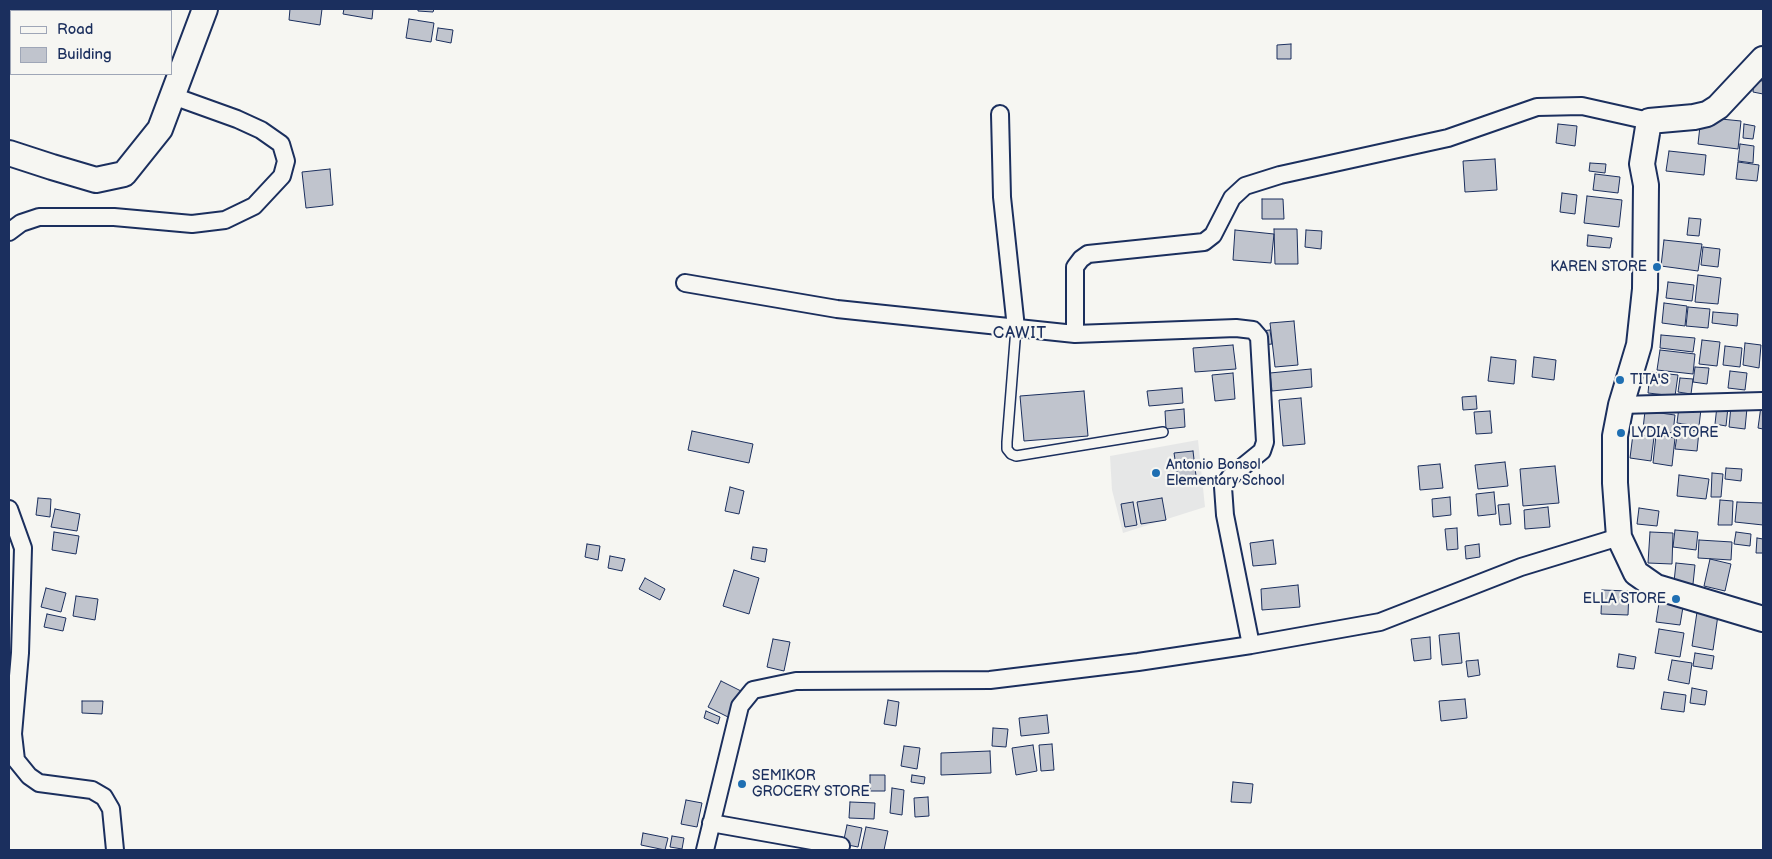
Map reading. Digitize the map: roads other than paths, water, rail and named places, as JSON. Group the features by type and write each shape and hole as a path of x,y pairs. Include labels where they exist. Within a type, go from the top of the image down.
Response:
{"street":[{"path":"9,153 52,168 96,180 124,174 160,130 205,9"},
{"path":"1075,334 1075,267 1081,258 1088,254 1204,242 1213,235 1232,198 1246,186 1280,175 1448,138 1537,107 1582,106 1649,121 1707,114 1718,107 1763,59"},
{"path":"9,232 21,223 39,217 114,217 192,224 225,220 254,206 282,176 286,161 280,144 253,126 172,96"},
{"path":"1000,114 1002,197 1016,328"},
{"path":"1649,121 1642,164 1646,185 1645,289 1639,345 1614,436 1619,537 1636,573 1656,587 1763,619"},
{"path":"685,282 836,309 1075,334 1236,328 1253,330 1259,337 1265,442 1262,451 1230,478 1224,487 1225,515 1251,645"},
{"path":"1621,405 1763,401"},
{"path":"9,509 23,548 20,653 13,734 16,760 29,776 39,783 92,790 104,798 111,809 115,850"},
{"path":"705,850 740,706 753,690 796,681 990,680 1138,662 1251,645 1380,622 1520,567 1619,537"},
{"path":"711,824 840,846"}],"lane":[{"path":"1016,328 1007,442 1007,449 1011,454 1016,456 1163,432"}],"place":[{"name":"KAREN STORE","path":"1657,267"},
{"name":"TITA'S","path":"1620,380"},
{"name":"LYDIA STORE","path":"1621,433"},
{"name":"Antonio Bonsol Elementary School","path":"1156,473"},
{"name":"ELLA STORE","path":"1676,599"},
{"name":"SEMIKOR GROCERY STORE","path":"742,784"}],"district":[{"name":"CAWIT","path":"1020,334"}]}
